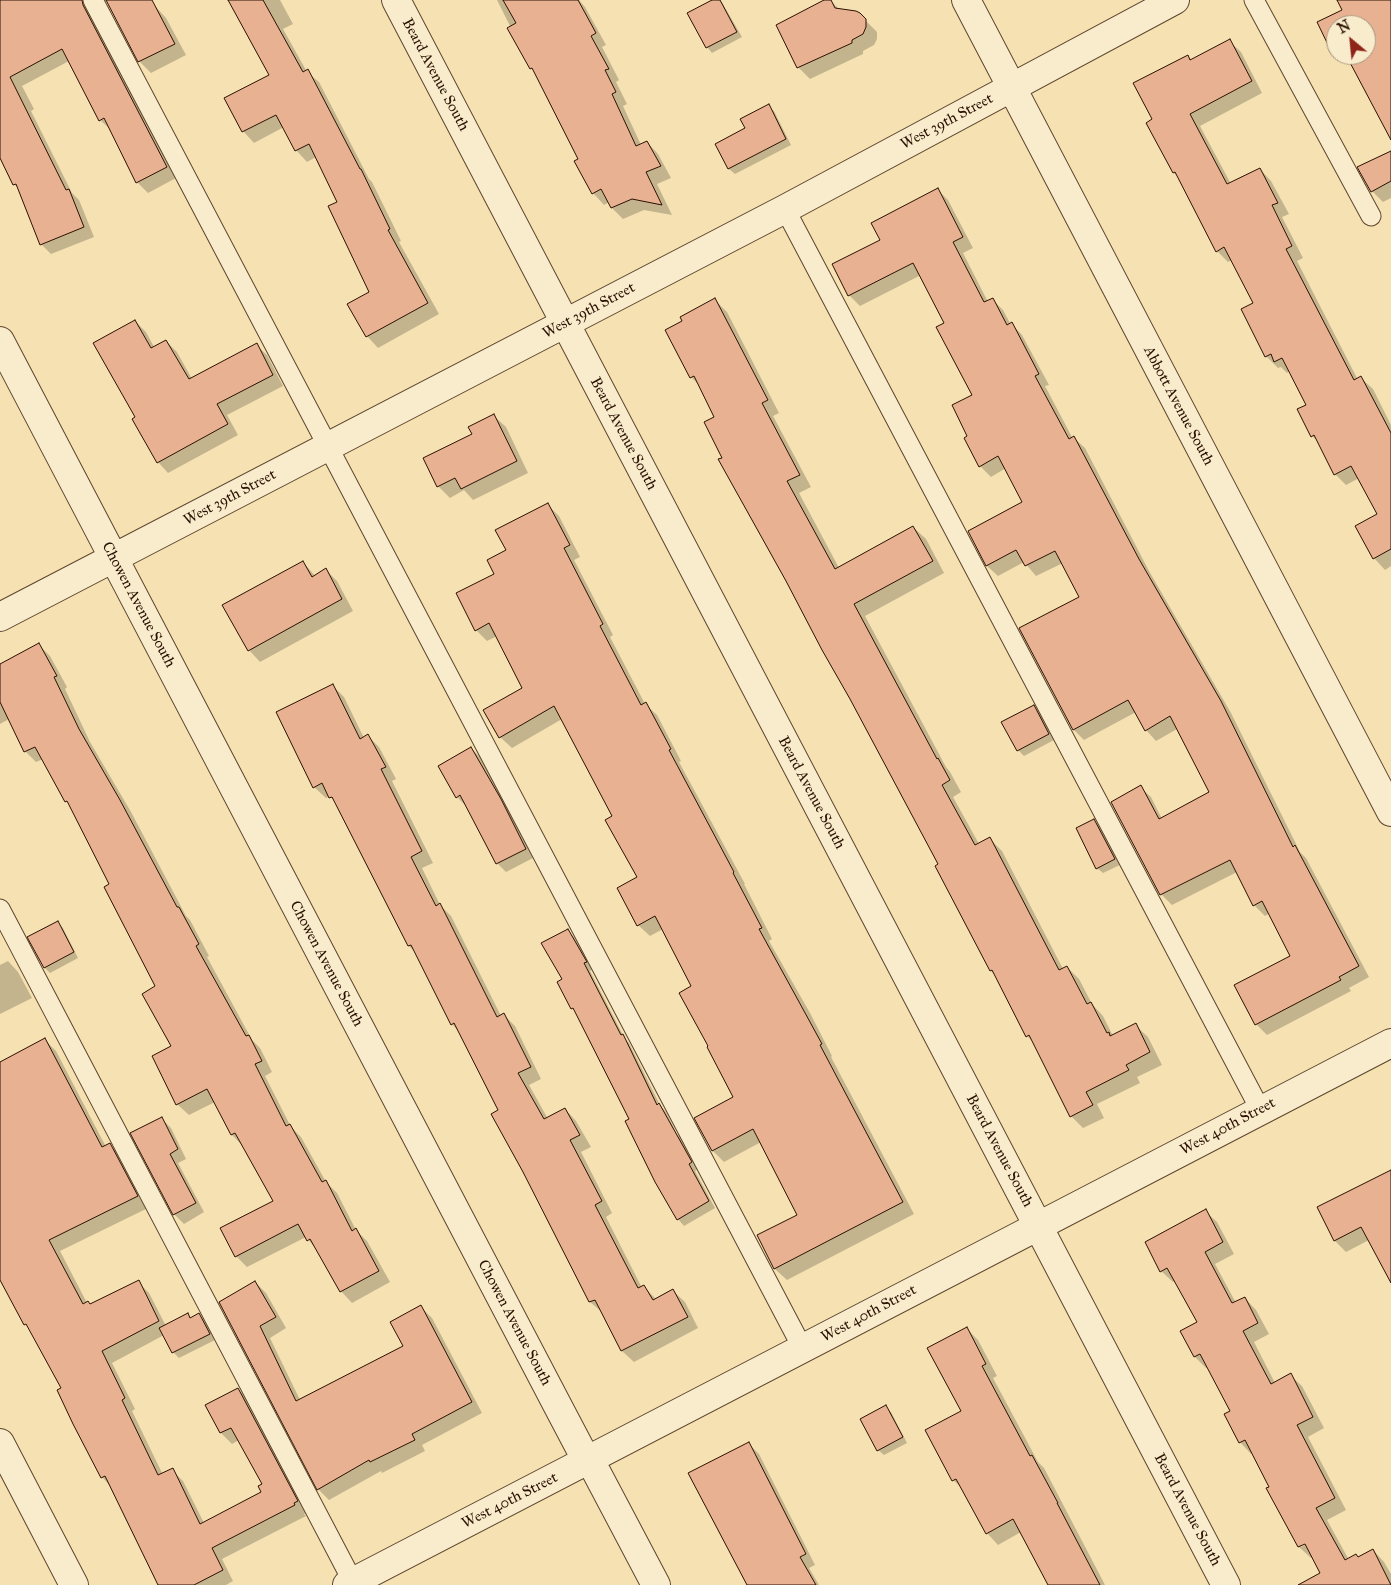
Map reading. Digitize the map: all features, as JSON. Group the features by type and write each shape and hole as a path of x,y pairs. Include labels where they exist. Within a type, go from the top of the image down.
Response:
{"street":[{"name":"Beard Avenue South","path":"396,0 1226,1585"},
{"name":"Abbott Avenue South","path":"966,0 1391,812"},
{"name":"West 39th Street","path":"0,616 785,209 1175,0"},
{"name":"Chowen Avenue South","path":"0,340 582,1452 590,1460 656,1585"},
{"name":"West 40th Street","path":"350,1583 1391,1043"},
{"path":"0,1443 74,1585"}],"lane":[{"path":"93,0 804,1349"},
{"path":"1254,0 1371,216"},
{"path":"785,209 1261,1111"},
{"path":"0,909 350,1583"}],"building":[{"path":"0,0 82,0 167,167 136,183 104,118 99,121 62,49 10,77 66,190 69,189 84,227 40,245 16,184 13,185 0,158"},
{"path":"106,0 152,0 175,44 138,62"},
{"path":"228,0 263,0 303,72 308,69 361,169 390,229 388,230 428,303 366,337 347,304 369,292 328,206 337,202 309,144 295,151 276,115 242,132 224,98 269,75"},
{"path":"503,0 578,0 596,33 591,36 609,69 605,70 616,92 612,94 636,146 647,141 661,166 646,172 662,205 632,199 611,208 601,189 592,194 574,161 578,159 532,68 530,69 507,28 516,23"},
{"path":"712,0 720,0 737,32 706,48 687,13"},
{"path":"824,0 831,0 835,8 860,13 866,19 866,27 863,34 852,40 852,43 797,68 776,25"},
{"path":"1337,0 1391,0 1391,140 1351,65 1376,65 1376,15 1332,15 1342,10"},
{"path":"1326,18 1326,41 1317,22"},
{"path":"1230,39 1252,81 1190,114 1227,184 1260,168 1278,203 1272,205 1292,246 1286,249 1354,380 1361,376 1391,433 1391,549 1373,559 1355,526 1377,514 1351,466 1334,475 1314,435 1311,437 1297,409 1306,405 1282,358 1274,362 1271,354 1265,357 1241,309 1253,303 1224,247 1216,252 1175,172 1173,173 1146,123 1152,119 1133,83 1188,55 1190,60"},
{"path":"769,104 786,139 728,169 715,144 745,128 740,119"},
{"path":"1391,151 1391,181 1371,192 1357,167"},
{"path":"938,188 963,237 953,242 984,302 993,298 1007,325 1012,322 1039,374 1035,376 1069,439 1074,436 1139,559 1221,701 1293,847 1295,845 1359,966 1339,977 1341,980 1255,1025 1234,985 1290,956 1262,901 1253,906 1230,860 1160,895 1111,802 1141,785 1159,819 1209,792 1170,716 1145,731 1128,700 1073,730 1019,628 1079,597 1055,551 1025,566 1016,550 986,566 968,531 1022,502 998,456 979,467 964,438 967,436 952,405 972,395 936,327 944,323 913,263 848,296 832,264 880,240 871,223"},
{"path":"715,298 768,400 762,403 800,475 787,481 835,569 913,526 933,561 854,604 950,780 942,785 975,845 990,837 1059,970 1067,966 1087,1004 1091,1002 1107,1033 1109,1032 1110,1036 1136,1023 1150,1052 1126,1065 1129,1070 1086,1092 1093,1105 1070,1117 1029,1035 1026,1037 992,970 990,971 935,866 938,864 850,699 718,459 722,458 704,422 714,417 694,376 690,378 665,330 682,321 680,317"},
{"path":"135,320 151,348 166,340 189,379 257,343 273,375 217,404 228,424 157,463 132,419 135,417 93,343"},
{"path":"494,414 517,461 461,489 455,478 437,487 423,458 472,434 468,427"},
{"path":"548,503 570,545 564,548 603,624 600,626 641,705 646,702 671,749 669,750 762,928 759,929 822,1044 820,1045 903,1202 774,1269 757,1235 797,1215 753,1129 712,1151 694,1118 733,1097 679,993 691,986 655,916 637,926 617,888 637,877 605,820 612,816 554,706 499,738 483,710 522,688 489,623 475,631 456,593 494,574 487,560 506,550 495,530"},
{"path":"303,561 312,577 326,568 342,599 248,651 222,605"},
{"path":"39,643 57,676 54,677 79,729 120,800 177,907 179,907 199,944 196,946 246,1036 249,1035 262,1061 255,1064 286,1126 290,1124 322,1182 326,1180 352,1231 356,1228 379,1271 340,1292 310,1239 307,1241 298,1224 235,1257 220,1228 273,1201 235,1133 231,1135 207,1089 176,1105 152,1056 171,1046 142,994 155,986 104,887 109,884 67,801 65,802 35,747 24,752 0,702 0,664"},
{"path":"333,684 360,739 368,734 386,767 381,769 422,851 411,857 436,906 440,903 497,1017 504,1013 531,1067 518,1073 544,1119 565,1108 580,1135 570,1140 602,1201 595,1205 638,1288 644,1285 653,1300 673,1289 688,1317 621,1351 595,1300 589,1302 523,1172 491,1114 498,1110 454,1023 451,1025 411,945 408,946 332,797 329,798 322,783 313,788 276,712"},
{"path":"1034,705 1049,734 1017,751 1001,722"},
{"path":"471,747 501,799 526,849 496,864 460,795 456,798 438,766"},
{"path":"1094,819 1115,859 1096,869 1076,828"},
{"path":"58,921 74,952 44,968 27,937"},
{"path":"568,929 587,962 584,963 621,1035 623,1034 657,1105 659,1103 692,1162 689,1164 709,1201 677,1220 655,1182 625,1121 629,1119 573,1008 571,1009 557,982 562,979 541,943"},
{"path":"45,1038 102,1147 110,1143 138,1196 49,1240 83,1304 88,1301 90,1304 139,1280 159,1321 102,1351 125,1398 122,1400 158,1475 173,1468 200,1524 261,1492 258,1486 262,1484 231,1428 220,1433 205,1405 238,1388 298,1501 294,1503 295,1505 212,1548 223,1570 194,1585 158,1585 105,1476 101,1478 73,1424 57,1390 61,1388 0,1280 0,1062"},
{"path":"162,1117 178,1149 170,1154 196,1203 173,1215 130,1133"},
{"path":"1391,1170 1391,1283 1361,1227 1334,1241 1317,1207"},
{"path":"1206,1209 1223,1242 1205,1252 1232,1303 1245,1297 1258,1323 1243,1331 1271,1384 1291,1373 1313,1417 1297,1425 1335,1498 1316,1508 1345,1560 1356,1554 1358,1557 1373,1549 1391,1585 1298,1585 1320,1573 1305,1544 1298,1547 1266,1488 1269,1487 1245,1440 1239,1443 1224,1414 1230,1411 1200,1354 1194,1357 1180,1331 1197,1322 1167,1268 1160,1272 1145,1242"},
{"path":"255,1281 276,1317 260,1326 296,1401 403,1346 390,1322 421,1305 472,1402 412,1434 415,1440 370,1462 369,1460 317,1490 219,1302"},
{"path":"188,1313 190,1318 199,1313 210,1334 172,1353 159,1328"},
{"path":"967,1327 986,1364 982,1366 1030,1456 1032,1455 1058,1503 1100,1585 1048,1585 1013,1519 986,1534 956,1479 952,1481 925,1430 961,1411 927,1348"},
{"path":"886,1405 903,1437 877,1451 860,1419"},
{"path":"749,1442 806,1554 800,1557 816,1585 747,1585 688,1473"}]}
